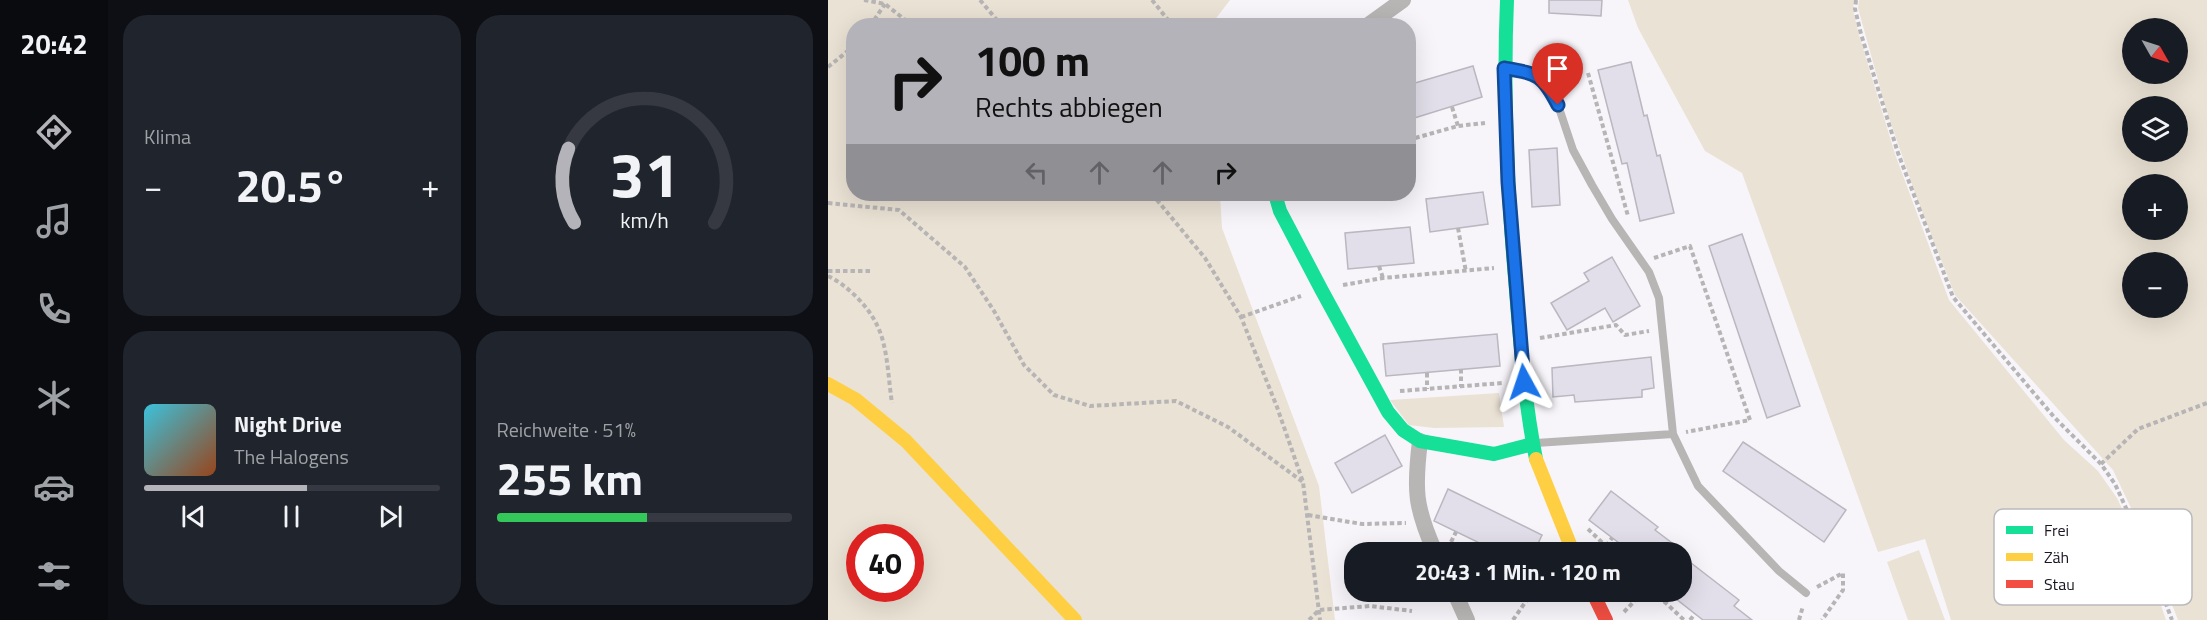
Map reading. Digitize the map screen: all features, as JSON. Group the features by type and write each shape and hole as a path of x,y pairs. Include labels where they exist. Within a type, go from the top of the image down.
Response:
{"street":[{"path":"1378,18 1403,0"},
{"path":"1508,0 1504,68 1508,182 1524,382 1533,444 1547,492 1570,542"},
{"path":"1277,201 1321,289 1388,412 1403,430 1419,441 1494,454 1533,444"},
{"path":"828,384 855,399 895,431 1075,620"},
{"path":"1419,441 1414,484 1422,523 1437,542"},
{"path":"1459,602 1467,620"},
{"path":"1600,602 1612,619"}],"lane":[{"path":"1504,68 1530,73 1545,81 1558,105 1573,150 1612,219 1650,272 1659,298 1673,434 1698,486 1779,571 1806,593"},
{"path":"1533,444 1673,434"}],"path":[{"path":"867,0 885,4 903,18"},
{"path":"980,0 995,18"},
{"path":"1152,0 1167,18"},
{"path":"1856,0 1855,9 1861,33 1898,153 1953,297 2070,435 2101,464 2128,509"},
{"path":"875,18 885,4"},
{"path":"828,67 846,52"},
{"path":"1588,73 1629,218 1612,219"},
{"path":"1452,107 1458,126"},
{"path":"1416,136 1458,126 1486,123"},
{"path":"1158,201 1205,258 1240,317 1277,407 1303,482 1320,620"},
{"path":"828,203 899,210 965,267 994,311 1024,365 1053,395 1090,406 1176,400 1228,427 1303,482"},
{"path":"1458,228 1466,272"},
{"path":"1656,258 1690,246 1750,420 1695,430"},
{"path":"1379,266 1383,278"},
{"path":"1240,317 1321,289 1383,278 1493,268"},
{"path":"828,272 872,271"},
{"path":"828,276 837,280 857,298 877,325 886,361 895,431"},
{"path":"1520,341 1616,325 1625,335 1662,329"},
{"path":"1461,369 1461,387"},
{"path":"1427,373 1427,389"},
{"path":"1378,393 1524,382"},
{"path":"2101,464 2138,429 2207,403"},
{"path":"1308,515 1362,524 1422,523"},
{"path":"1448,542 1456,532"},
{"path":"1609,542 1612,538"},
{"path":"1799,620 1806,593 1843,573 1843,590 1822,620"},
{"path":"1513,620 1525,602"},
{"path":"1612,619 1631,602"},
{"path":"1665,602 1684,620"},
{"path":"2166,605 2172,620"},
{"path":"1309,620 1319,610 1370,606 1412,611"},
{"path":"1690,620 1695,614"}],"shaded area":[{"path":"828,0 1230,0 1216,18 846,18 846,201 1220,201 1222,228 1319,486 1335,620 828,620"},
{"path":"1628,0 1854,0 1853,10 1859,35 1895,154 1949,300 2064,440 2098,471 2122,509 1994,509 1994,605 2161,605 2166,620 1951,620 1925,539 1878,552 1742,173 1705,151 1638,28"},
{"path":"1859,0 2207,0 2207,620 2178,620 2172,605 2192,605 2192,509 2131,509 2113,470 1955,295 1915,193 1886,109 1858,8"},
{"path":"1499,393 1504,427 1434,428 1409,425 1390,400"},
{"path":"1919,550 1945,620 1908,620 1887,562"}],"building":[{"path":"1549,0 1602,0 1601,16 1549,13"},
{"path":"1631,62 1644,116 1647,115 1657,156 1660,155 1674,213 1640,221 1627,163 1622,164 1598,70"},
{"path":"1473,66 1482,97 1416,118 1416,83"},
{"path":"1557,148 1560,205 1532,207 1529,150"},
{"path":"1483,192 1488,224 1430,232 1426,199"},
{"path":"1410,227 1414,263 1348,269 1345,233"},
{"path":"1742,234 1800,406 1767,418 1709,246"},
{"path":"1612,257 1640,306 1613,322 1605,308 1567,330 1551,303 1589,281 1584,273"},
{"path":"1497,334 1500,366 1386,376 1383,344"},
{"path":"1651,357 1654,388 1642,390 1642,397 1575,402 1574,395 1553,397 1552,368"},
{"path":"1385,435 1402,466 1352,493 1335,463"},
{"path":"1743,442 1846,510 1824,542 1723,471"},
{"path":"1448,489 1542,535 1539,542 1477,542 1434,521"},
{"path":"1611,491 1658,527 1655,530 1671,542 1618,542 1589,520"},
{"path":"1692,564 1739,600 1734,606 1752,620 1703,620 1680,602 1692,602"}],"traffic: fast":[{"path":"1507,0 1506,139 1510,208 1523,369 1536,459"},
{"path":"1277,201 1280,211 1321,289 1388,412 1403,430 1420,441 1494,454 1533,444"}],"traffic: slow":[{"path":"828,384 855,399 906,441 1075,620"},
{"path":"1536,459 1569,542"}],"traffic: jam":[{"path":"1597,602 1606,620"}],"route":[{"path":"1524,382 1508,182 1504,68 1530,73 1545,81 1558,105"}]}
